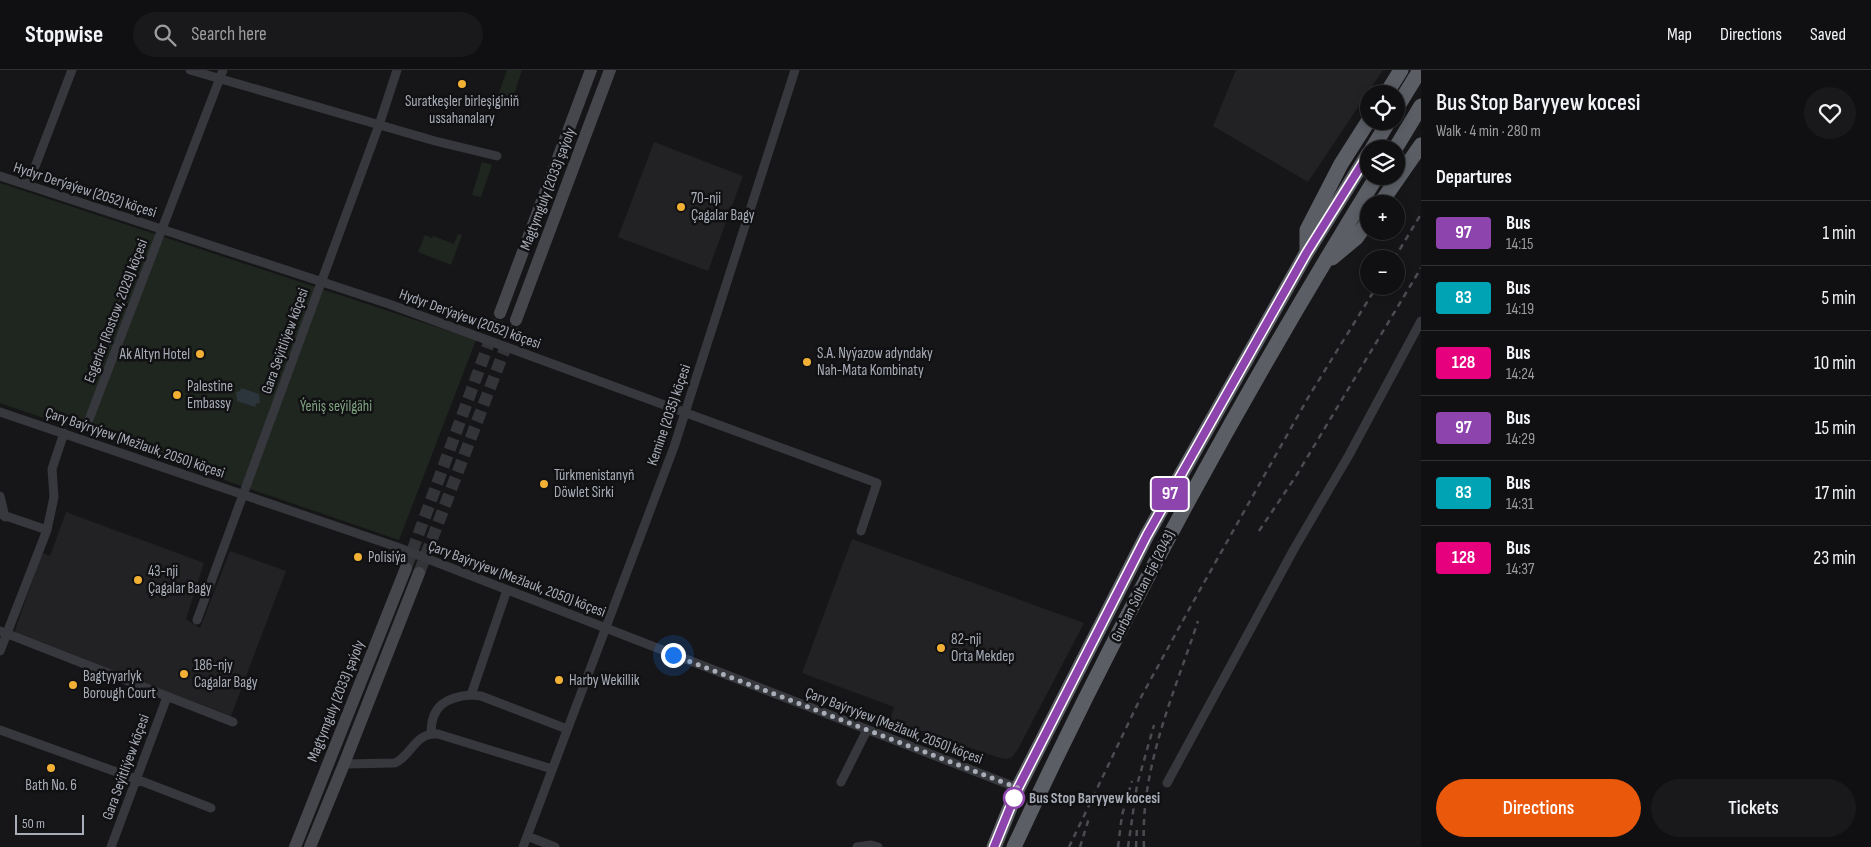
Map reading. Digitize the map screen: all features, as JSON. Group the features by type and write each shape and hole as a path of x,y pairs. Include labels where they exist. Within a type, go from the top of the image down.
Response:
{"highway":[{"path":"1392,85 1401,70"},
{"path":"1405,94 1420,70"},
{"path":"1400,140 1421,106"},
{"path":"1307,252 1307,230 1341,164 1363,130"},
{"path":"1386,195 1421,145"},
{"name":"Gurban Soltan Eje (2043)","path":"994,847 1018,788 1147,535 1307,252 1360,168"},
{"name":"Gurban Soltan Eje (2043)","path":"1014,847 1154,562 1205,468 1335,245 1372,185"},
{"path":"1322,268 1360,232"}],"main road":[{"name":"Magtymguly (2033) şaýoly","path":"500,313 591,70"},
{"name":"Magtymguly (2033) şaýoly","path":"516,320 610,70"},
{"name":"Magtymguly (2033) şaýoly","path":"295,847 406,568"},
{"name":"Magtymguly (2033) şaýoly","path":"310,847 419,573"}],"street":[{"path":"28,185 72,70"},
{"path":"190,70 379,125 497,156"},
{"name":"Esgerler (Rostow, 2029) köçesi","path":"88,422 223,70"},
{"name":"Gara Seýitliýew köçesi","path":"197,620 398,70"},
{"name":"Kemine (2035) köçesi","path":"523,847 686,412 795,70"},
{"name":"Hydyr Derýaýew (2052) köçesi","path":"0,176 321,282 477,336 877,483 861,531"},
{"path":"1167,783 1421,321"},
{"name":"Çary Baýryýew (Mežlauk, 2050) köçesi","path":"0,412 397,547 1018,788"},
{"path":"0,651 3,632 47,530 54,497 52,468 64,433"},
{"path":"0,496 2,515 47,530"},
{"path":"471,695 507,590"},
{"path":"3,632 233,722"},
{"path":"431,733 432,717 441,705 451,698 471,695 481,696 566,729"},
{"name":"Gara Seýitliýew köçesi","path":"111,847 167,697"},
{"path":"0,730 211,808"},
{"path":"841,782 866,730"},
{"path":"344,764 395,763 400,761 418,740 431,733 552,769"},
{"path":"527,836 556,847"},
{"path":"857,847 871,845 878,847"}],"shaded area":[{"path":"1236,70 1383,70 1373,85 1360,85 1360,104 1308,182 1213,126"},
{"name":"70-nji Çagalar Bagy","path":"654,142 743,176 708,271 618,237"},
{"path":"241,388 259,394 260,403 256,404 255,407 237,401 236,392 240,391"},
{"name":"186-njy Cagalar Bagy","path":"66,512 204,563 186,619 200,628 230,551 286,571 231,716 14,633 42,553 50,556"},
{"name":"82-nji Orta Mekdep","path":"852,539 1084,623 1012,757 1006,759 997,757 890,720 894,707 802,673"}],"green space":[{"path":"507,70 522,70 512,101 498,96"},
{"path":"482,162 492,165 481,197 472,195"},
{"name":"Ýeňiş seýilgähi","path":"0,183 476,340 399,540 0,403"},
{"path":"458,234 462,235 451,265 418,252 425,235 454,244"}],"tunnel":[{"path":"406,568 500,313"},
{"path":"419,573 516,320"}],"railway":[{"path":"1399,250 1421,214"},
{"path":"1259,531 1296,476 1421,268"},
{"path":"1069,847 1140,699 1192,604 1309,396 1371,295"},
{"path":"1144,847 1144,818 1153,760 1169,704 1198,621"},
{"path":"1128,847 1137,785 1154,725"},
{"path":"1118,847 1122,815 1132,781"},
{"path":"1080,847 1089,818"},
{"path":"1136,847 1137,828"}],"bus line":[{"name":"97","path":"994,847 1018,788 1147,535 1307,252 1360,168"}],"place":[{"name":"Suratkeşler birleşiginiň ussahanalary","path":"462,84"},
{"name":"70-nji Çagalar Bagy","path":"681,207"},
{"name":"Ak Altyn Hotel","path":"200,354"},
{"name":"S.A. Nyýazow adyndaky Nah-Mata Kombinaty","path":"807,362"},
{"name":"Palestine Embassy","path":"177,395"},
{"name":"Türkmenistanyň Döwlet Sirki","path":"544,484"},
{"name":"Polisiýa","path":"358,557"},
{"name":"43-nji Çagalar Bagy","path":"138,580"},
{"name":"82-nji Orta Mekdep","path":"941,648"},
{"name":"186-njy Cagalar Bagy","path":"184,674"},
{"name":"Harby Wekillik","path":"559,680"},
{"name":"Bagtyyarlyk Borough Court","path":"73,685"},
{"name":"Bath No. 6","path":"51,768"},
{"name":"Bus Stop Baryyew kocesi","path":"1014,798"}],"route":[{"path":"673,655 1018,788 1014,798"}]}
